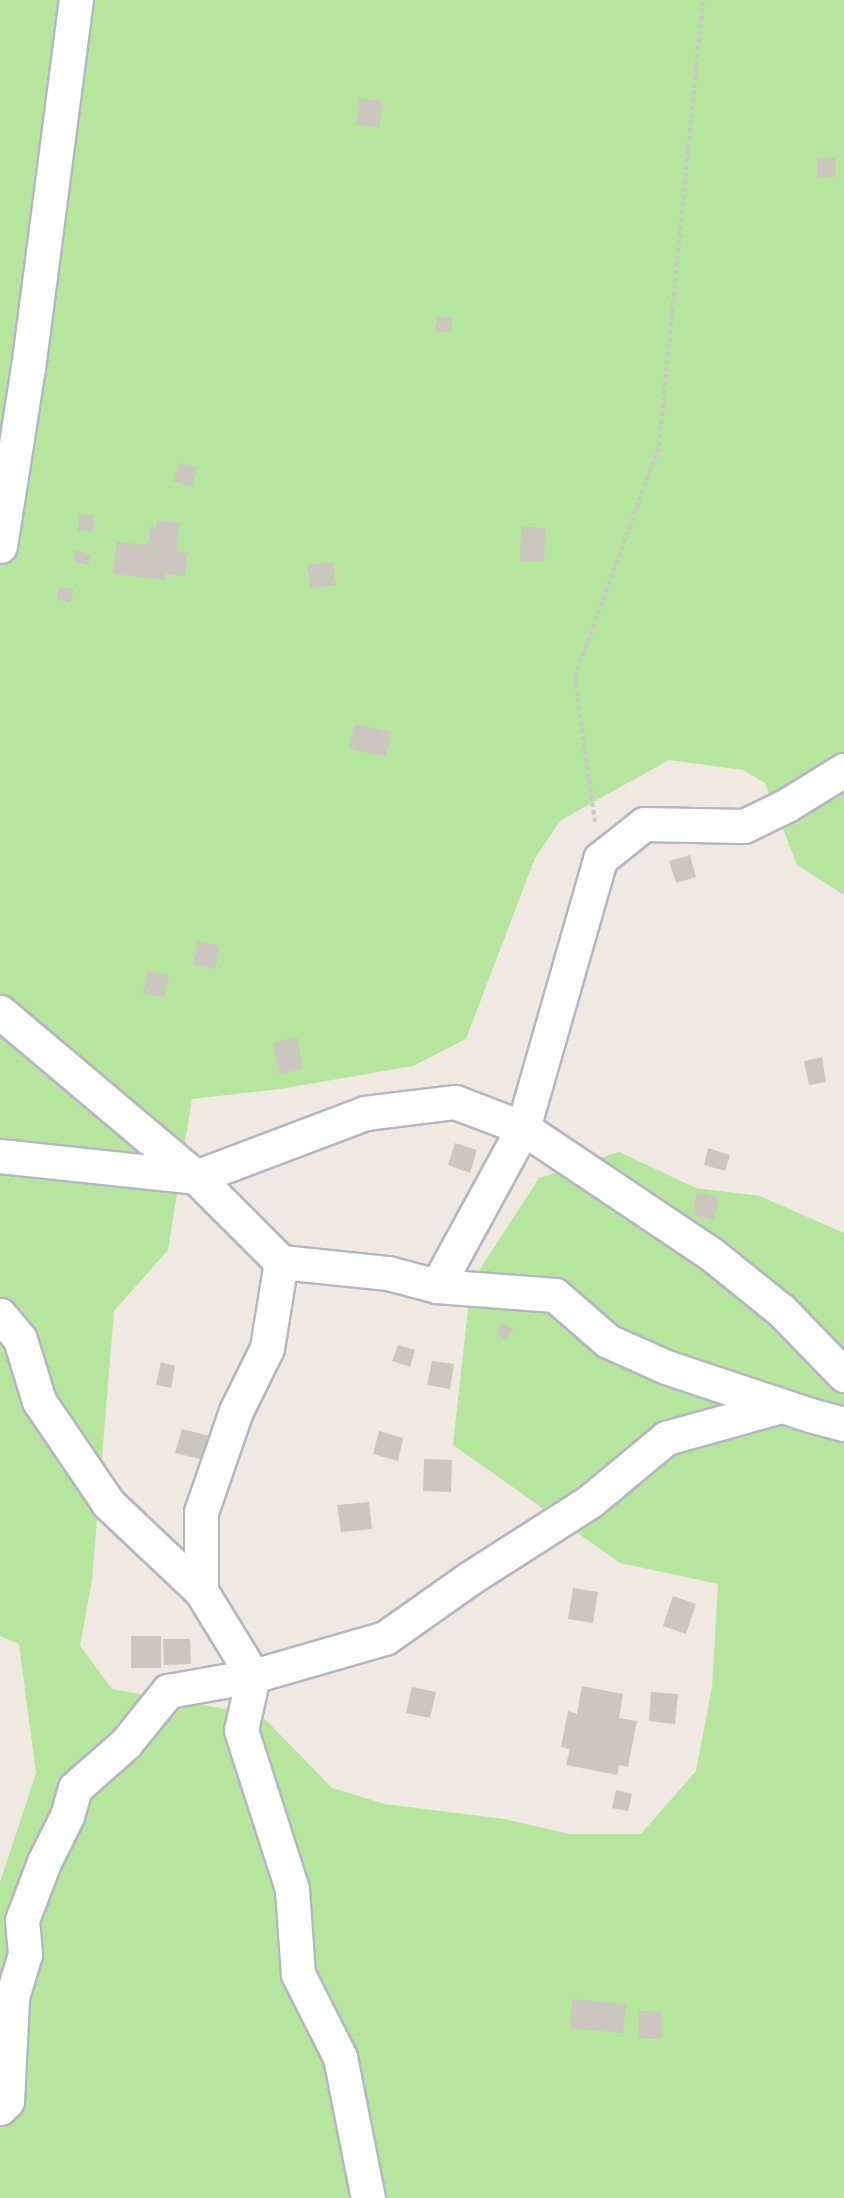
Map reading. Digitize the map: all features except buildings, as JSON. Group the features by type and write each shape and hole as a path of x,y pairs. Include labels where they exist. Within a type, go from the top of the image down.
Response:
{"street":[{"path":"0,546 28,369 76,0"},
{"path":"437,1287 523,1128 600,859 644,824 744,826 787,805 844,770"},
{"path":"0,1012 196,1177 281,1262 388,1274 437,1287 555,1295 608,1341 666,1367 781,1406 844,1424"},
{"path":"0,1156 196,1177 365,1113 455,1102 523,1128 710,1253 781,1310 844,1375"},
{"path":"201,1591 201,1512 236,1411 267,1348 281,1262"},
{"path":"0,1316 20,1339 39,1401 108,1503 201,1591 253,1676 241,1730 292,1889 298,1974 340,2057 368,2198"},
{"path":"0,2108 7,2101 12,1997 25,1954 22,1920 44,1862 67,1816 75,1788 126,1743 168,1691 253,1676 385,1638 470,1578 589,1502 666,1438 781,1406"}],"path":[{"path":"600,859 576,677 659,446 703,0"}],"green space":[{"path":"0,0 844,0 844,895 797,865 765,783 743,770 669,760 561,820 535,858 466,1039 413,1066 280,1089 192,1099 168,1250 114,1311 92,1580 80,1646 112,1689 261,1715 332,1788 385,1804 505,1819 569,1834 641,1834 696,1771 712,1687 718,1584 620,1563 453,1445 471,1283 539,1178 619,1152 696,1188 760,1196 844,1233 844,2198 0,2198 0,1882 36,1773 19,1644 0,1636"}]}
